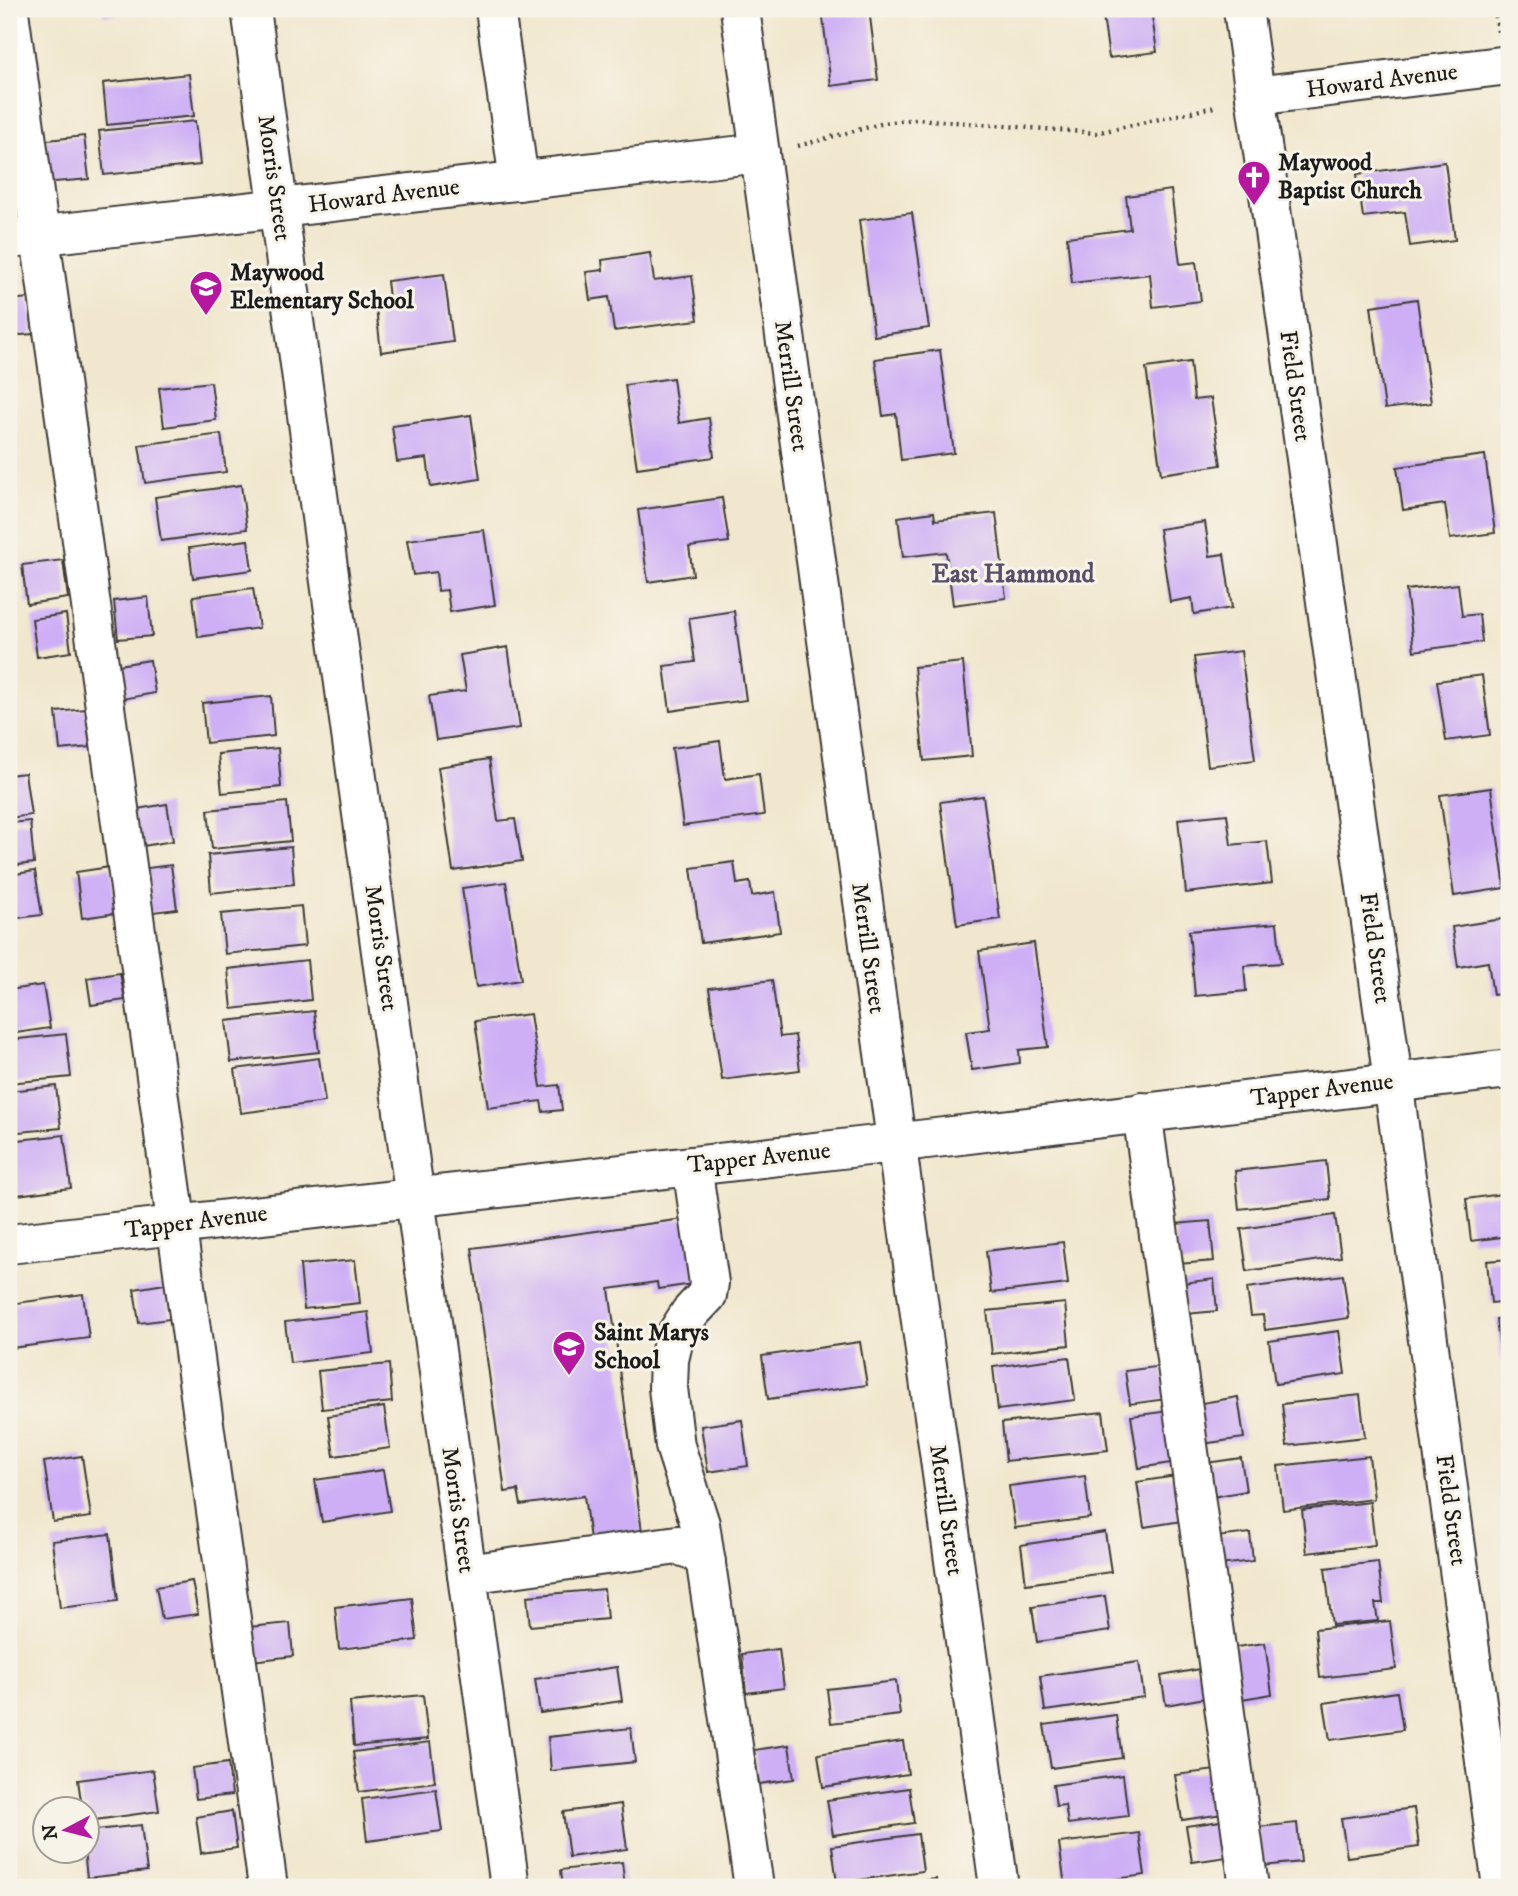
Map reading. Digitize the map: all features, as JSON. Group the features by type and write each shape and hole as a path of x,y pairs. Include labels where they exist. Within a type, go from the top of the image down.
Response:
{"street":[{"name":"Morris Street","path":"251,9 510,1887"},
{"path":"495,9 519,181"},
{"name":"Merrill Street","path":"740,9 894,1143 999,1887"},
{"name":"Field Street","path":"1243,9 1393,1081 1502,1887"},
{"path":"9,12 25,237 177,1224 268,1887"},
{"name":"Howard Avenue","path":"1255,96 1509,65"},
{"name":"Howard Avenue","path":"25,237 760,153"},
{"name":"Tapper Avenue","path":"9,1244 894,1143 1509,1069"},
{"path":"1142,1112 1249,1887"},
{"path":"692,1166 709,1283 707,1294 690,1312 674,1338 669,1360 668,1388 675,1446 700,1524 754,1887"},
{"path":"467,1574 678,1545 695,1551 706,1562"}],"path":[{"path":"798,146 884,123 951,120 1096,133 1214,107"}],"building":[{"path":"103,9 156,9 156,11 103,16"},
{"path":"822,9 869,9 878,80 831,86"},
{"path":"1102,9 1151,9 1157,52 1109,58"},
{"path":"189,74 194,116 107,125 103,83"},
{"path":"195,121 200,165 104,175 99,131"},
{"path":"84,136 89,179 43,183 39,141"},
{"path":"1445,162 1455,240 1410,246 1405,212 1363,217 1357,174"},
{"path":"1171,190 1180,264 1196,262 1201,301 1153,307 1150,274 1072,283 1067,237 1130,229 1126,196"},
{"path":"912,213 929,328 874,336 859,220"},
{"path":"650,253 654,281 692,276 698,320 614,331 609,297 590,300 586,272 603,270 602,260"},
{"path":"444,274 453,342 381,352 376,308 390,306 387,281"},
{"path":"29,298 33,334 9,336 9,300"},
{"path":"1417,299 1431,403 1385,409 1371,306"},
{"path":"940,350 954,453 901,460 896,414 883,416 875,359"},
{"path":"1190,362 1194,400 1211,398 1221,465 1161,474 1146,368"},
{"path":"673,378 679,423 709,418 714,457 637,468 625,385"},
{"path":"211,382 216,420 164,427 159,388"},
{"path":"471,415 480,479 431,487 427,458 397,462 392,426"},
{"path":"221,434 226,472 145,483 139,445"},
{"path":"1485,455 1495,533 1450,539 1445,504 1403,510 1397,467"},
{"path":"241,485 247,529 161,541 155,497"},
{"path":"722,498 729,542 689,547 693,575 648,582 638,510"},
{"path":"934,512 935,520 996,513 1006,598 953,605 946,552 903,557 898,517"},
{"path":"1205,522 1210,556 1224,554 1232,608 1194,614 1192,598 1170,602 1159,529"},
{"path":"484,530 495,605 450,612 447,590 438,591 436,572 413,575 407,540"},
{"path":"248,540 252,570 193,578 189,548"},
{"path":"63,560 68,598 27,604 22,565"},
{"path":"1458,584 1462,616 1479,614 1482,642 1414,651 1406,590"},
{"path":"253,588 259,628 198,637 193,596"},
{"path":"148,597 152,636 118,639 114,601"},
{"path":"734,611 746,700 670,711 664,666 695,662 689,618"},
{"path":"66,614 71,652 37,657 32,619"},
{"path":"508,647 520,728 436,740 429,696 466,691 460,655"},
{"path":"1241,651 1255,760 1208,766 1194,657"},
{"path":"150,660 155,693 117,700 112,666"},
{"path":"963,662 972,756 924,761 914,667"},
{"path":"1482,675 1490,735 1446,741 1437,681"},
{"path":"271,696 274,736 206,743 202,703"},
{"path":"86,709 90,747 60,750 56,712"},
{"path":"720,741 725,779 759,774 764,815 683,826 672,748"},
{"path":"278,748 281,787 222,793 218,754"},
{"path":"489,759 498,821 515,819 522,861 453,871 438,767"},
{"path":"25,773 31,815 9,818 9,775"},
{"path":"1491,788 1505,888 1454,896 1440,795"},
{"path":"983,796 1000,919 957,925 940,802"},
{"path":"287,802 291,841 212,849 208,810"},
{"path":"167,804 173,841 137,847 131,810"},
{"path":"1227,814 1231,845 1267,841 1272,883 1186,893 1178,819"},
{"path":"30,821 34,863 9,866 9,823"},
{"path":"291,847 294,884 211,893 208,855"},
{"path":"734,862 737,884 750,882 752,896 775,892 780,932 701,943 691,868"},
{"path":"171,865 177,909 146,913 140,869"},
{"path":"110,867 117,913 82,918 76,872"},
{"path":"35,871 42,915 9,919 9,875"},
{"path":"506,882 521,980 476,987 462,888"},
{"path":"301,906 305,946 225,954 221,914"},
{"path":"1509,918 1509,993 1493,995 1488,962 1458,967 1452,927"},
{"path":"1277,923 1281,963 1244,966 1246,991 1195,996 1189,931"},
{"path":"1034,943 1048,1047 1019,1050 1020,1063 972,1070 966,1032 990,1029 979,951"},
{"path":"307,960 311,1000 232,1009 228,969"},
{"path":"120,973 125,1000 91,1005 87,978"},
{"path":"772,980 780,1037 795,1035 800,1070 722,1080 709,988"},
{"path":"43,985 50,1028 9,1034 9,990"},
{"path":"314,1011 319,1052 231,1062 226,1021"},
{"path":"530,1014 541,1087 559,1085 562,1110 543,1112 541,1101 488,1108 475,1021"},
{"path":"66,1034 71,1077 9,1083 9,1040"},
{"path":"319,1058 325,1102 241,1113 235,1069"},
{"path":"56,1086 61,1128 9,1133 9,1091"},
{"path":"64,1135 71,1188 9,1196 9,1141"},
{"path":"1326,1161 1330,1199 1239,1209 1235,1171"},
{"path":"1509,1193 1509,1236 1471,1241 1466,1199"},
{"path":"1335,1215 1341,1257 1247,1271 1241,1229"},
{"path":"691,1218 700,1283 658,1289 657,1282 609,1289 642,1532 590,1539 584,1496 521,1505 518,1490 505,1492 472,1248"},
{"path":"1210,1221 1214,1261 1178,1264 1175,1224"},
{"path":"1063,1242 1068,1284 991,1293 986,1251"},
{"path":"1509,1259 1509,1301 1491,1303 1487,1261"},
{"path":"355,1260 360,1303 304,1309 300,1265"},
{"path":"1343,1275 1349,1318 1265,1330 1263,1315 1251,1316 1247,1288"},
{"path":"1214,1279 1217,1311 1186,1314 1182,1283"},
{"path":"165,1284 170,1319 139,1323 134,1289"},
{"path":"83,1294 89,1338 11,1348 9,1304"},
{"path":"1065,1303 1069,1345 992,1354 987,1311"},
{"path":"368,1312 373,1353 290,1363 285,1322"},
{"path":"1509,1317 1509,1359 1501,1360 1496,1319"},
{"path":"1339,1331 1345,1374 1275,1384 1269,1341"},
{"path":"860,1342 867,1385 768,1399 762,1356"},
{"path":"1069,1357 1075,1400 998,1410 993,1367"},
{"path":"389,1364 392,1402 322,1409 318,1371"},
{"path":"1162,1366 1167,1399 1130,1404 1125,1371"},
{"path":"1360,1395 1365,1437 1287,1446 1282,1404"},
{"path":"1238,1397 1244,1438 1202,1444 1196,1404"},
{"path":"384,1407 390,1448 334,1456 328,1416"},
{"path":"1169,1411 1177,1462 1139,1468 1131,1416"},
{"path":"1103,1412 1108,1450 1006,1461 1002,1423"},
{"path":"742,1420 748,1466 708,1472 701,1426"},
{"path":"82,1456 91,1517 53,1522 44,1462"},
{"path":"1369,1456 1374,1499 1283,1510 1278,1466"},
{"path":"1241,1458 1246,1491 1212,1497 1206,1463"},
{"path":"383,1470 390,1511 322,1522 315,1480"},
{"path":"1085,1476 1090,1518 1015,1528 1009,1486"},
{"path":"1176,1476 1182,1521 1144,1527 1137,1482"},
{"path":"1370,1502 1375,1545 1307,1553 1302,1510"},
{"path":"1105,1532 1111,1572 1026,1584 1021,1545"},
{"path":"1250,1533 1253,1561 1220,1565 1216,1537"},
{"path":"110,1534 118,1601 60,1608 52,1541"},
{"path":"1378,1562 1383,1603 1375,1603 1378,1621 1332,1625 1325,1568"},
{"path":"192,1581 198,1614 162,1619 156,1587"},
{"path":"604,1589 607,1619 530,1626 527,1596"},
{"path":"1105,1596 1110,1631 1037,1642 1032,1607"},
{"path":"412,1598 417,1640 339,1649 335,1607"},
{"path":"1390,1621 1396,1669 1320,1678 1315,1629"},
{"path":"290,1623 293,1656 252,1661 249,1627"},
{"path":"1265,1643 1272,1694 1236,1700 1229,1648"},
{"path":"779,1649 784,1688 746,1693 742,1654"},
{"path":"1139,1662 1144,1697 1045,1711 1040,1676"},
{"path":"617,1667 622,1701 540,1713 535,1679"},
{"path":"1200,1669 1205,1698 1166,1705 1161,1676"},
{"path":"896,1681 900,1715 831,1723 827,1689"},
{"path":"1397,1692 1403,1730 1330,1740 1324,1703"},
{"path":"423,1695 428,1739 354,1746 350,1702"},
{"path":"1116,1715 1122,1758 1051,1768 1044,1725"},
{"path":"631,1728 635,1762 551,1771 548,1737"},
{"path":"903,1741 908,1774 823,1787 818,1754"},
{"path":"430,1742 435,1782 359,1792 353,1752"},
{"path":"789,1745 794,1779 759,1784 754,1750"},
{"path":"228,1763 232,1795 196,1799 192,1768"},
{"path":"153,1770 159,1811 102,1819 102,1794 80,1794 78,1780"},
{"path":"1216,1770 1223,1814 1182,1820 1175,1775"},
{"path":"1123,1775 1128,1816 1068,1824 1065,1805 1056,1806 1053,1785"},
{"path":"909,1788 914,1823 833,1835 827,1800"},
{"path":"436,1789 442,1831 367,1841 362,1799"},
{"path":"621,1804 627,1849 569,1857 563,1812"},
{"path":"1414,1808 1419,1847 1347,1857 1341,1818"},
{"path":"232,1811 237,1848 201,1853 196,1817"},
{"path":"1221,1821 1227,1857 1192,1862 1186,1826"},
{"path":"1297,1823 1301,1862 1262,1866 1258,1827"},
{"path":"141,1825 147,1871 87,1878 86,1864 102,1864 102,1829"},
{"path":"1139,1833 1145,1875 1065,1886 1059,1843"},
{"path":"918,1834 923,1871 837,1883 832,1846"},
{"path":"622,1862 625,1887 563,1887 561,1870"},
{"path":"936,1879 937,1887 891,1886"}],"place":[{"name":"Maywood Baptist Church","path":"1254,207"},
{"name":"Maywood Elementary School","path":"206,317"},
{"name":"Saint Marys School","path":"569,1377"}],"district":[{"name":"East Hammond","path":"1013,574"}]}
